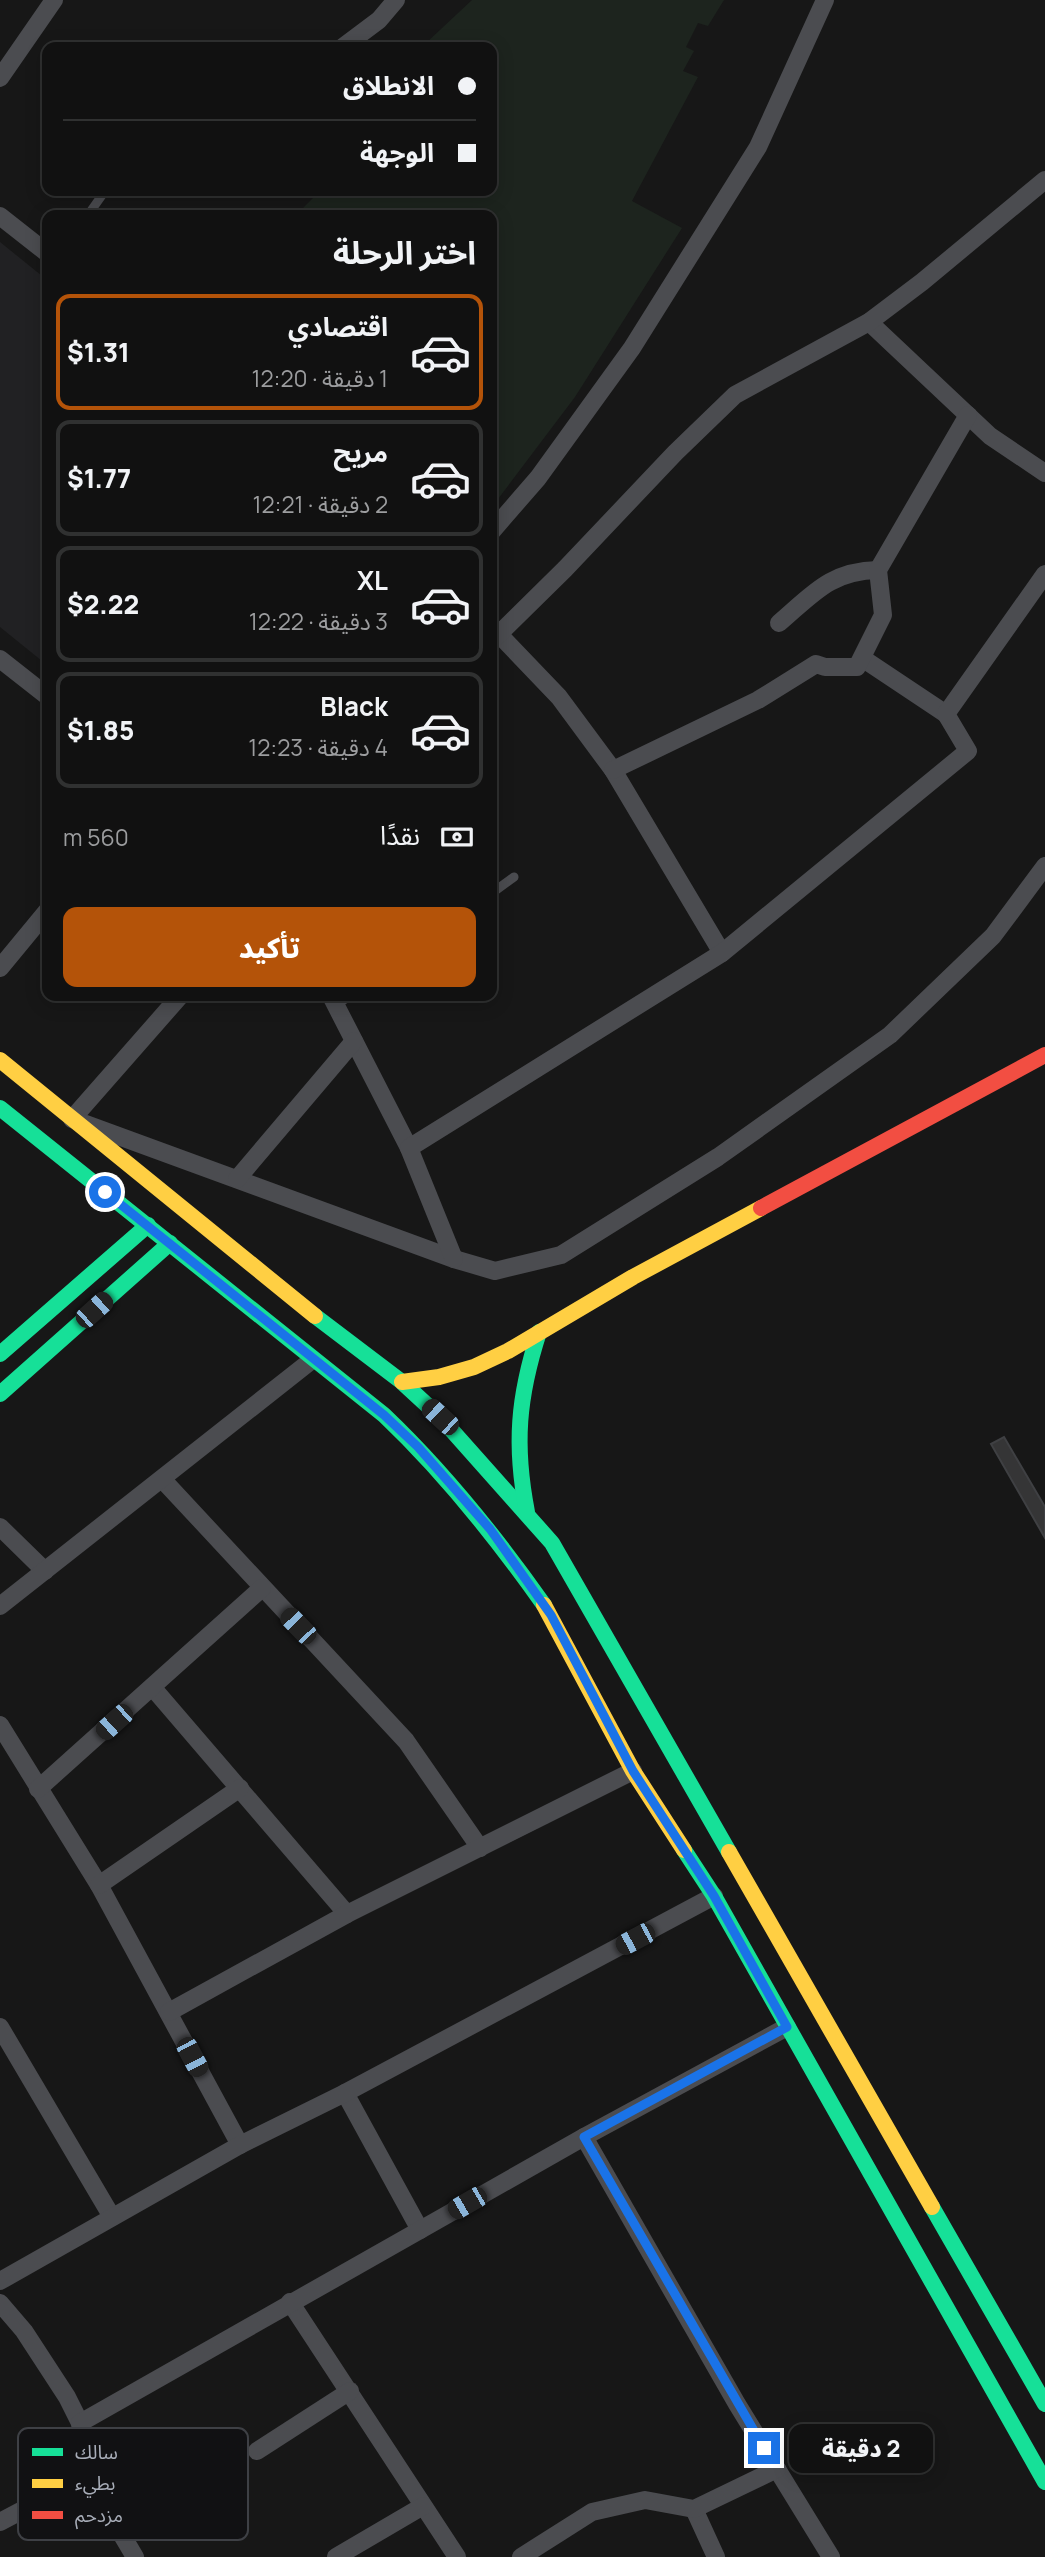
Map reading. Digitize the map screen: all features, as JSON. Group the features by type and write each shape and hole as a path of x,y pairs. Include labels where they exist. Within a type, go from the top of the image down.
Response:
{"main road":[{"path":"402,1382 439,1377 474,1367 508,1351 633,1277 1045,1055"},
{"path":"0,1060 326,1325 402,1382 440,1417 527,1513 569,1569 625,1710 633,1771 714,1896 1045,2482"},
{"path":"0,1108 384,1415 418,1447 490,1529 551,1615 625,1710 771,1929 1045,2404"},
{"path":"0,1354 148,1225"},
{"path":"0,1394 170,1243"},
{"path":"527,1513 518,1468 517,1421 524,1375 539,1332"}],"street":[{"path":"0,78 54,0"},
{"path":"350,42 379,20 396,0"},
{"path":"497,525 538,478 632,348 758,147 825,0"},
{"path":"497,632 735,395 869,322 922,282 1045,180"},
{"path":"0,216 42,249"},
{"path":"869,322 990,436 1045,473"},
{"path":"613,769 758,700 816,664 825,667 857,667 883,615 877,570 968,415"},
{"path":"779,623 828,581 854,570 877,570"},
{"path":"946,714 1045,574"},
{"path":"497,636 559,697 613,769 722,953"},
{"path":"409,1148 722,953 968,751 946,714 862,658"},
{"path":"0,659 42,692"},
{"path":"176,1001 72,1118 454,1259 495,1271 561,1255 638,1209 718,1157 890,1035 993,936 1045,866"},
{"path":"0,968 42,917"},
{"path":"340,1001 354,1041 409,1148 454,1259"},
{"path":"237,1179 354,1041"},
{"path":"0,1606 312,1360"},
{"path":"162,1479 407,1741 480,1847"},
{"path":"0,1527 45,1571"},
{"path":"38,1789 262,1588"},
{"path":"153,1688 347,1914"},
{"path":"0,1725 99,1885 240,2145"},
{"path":"169,2012 347,1914 633,1771"},
{"path":"99,1885 240,1788"},
{"path":"0,2281 240,2145 345,2093 714,1896"},
{"path":"0,2027 113,2217"},
{"path":"80,2423 584,2137 787,2027"},
{"path":"345,2093 420,2230"},
{"path":"584,2137 831,2557"},
{"path":"290,2302 457,2557"},
{"path":"0,2303 24,2331 67,2397 81,2428"},
{"path":"257,2451 350,2391"},
{"path":"521,2557 592,2512 645,2500 694,2509 777,2469"},
{"path":"335,2557 423,2506"},
{"path":"694,2509 716,2557"},
{"path":"0,2522 18,2512"},
{"path":"126,2540 135,2557"}],"lane":[{"path":"497,889 514,877"}],"shaded area":[{"path":"472,0 724,0 708,26 698,23 686,47 694,51 683,71 698,77 632,201 682,228 575,397 497,500 497,210 301,210 315,196 497,196 497,42 427,42"},
{"path":"0,242 42,276 42,661 0,627"}],"building":[{"path":"1004,1437 1045,1507 1045,1538 991,1444"}],"traffic: fast":[{"path":"0,1108 384,1415 469,1506 544,1605"},
{"path":"0,1354 148,1225"},
{"path":"0,1394 170,1243"},
{"path":"315,1316 402,1382 440,1417 552,1543 729,1852"},
{"path":"527,1512 520,1465 520,1421 526,1378 539,1332"},
{"path":"684,1850 714,1896 1045,2482"},
{"path":"932,2207 1045,2404"}],"traffic: slow":[{"path":"0,1060 315,1316"},
{"path":"402,1382 439,1377 474,1367 508,1351 633,1277 761,1208"},
{"path":"544,1605 633,1771 684,1850"},
{"path":"729,1852 932,2207"}],"traffic: jam":[{"path":"761,1208 1045,1055"}],"route":[{"path":"105,1192 384,1415 418,1447 490,1529 551,1615 633,1771 714,1896 787,2027 584,2137 764,2448"}]}
